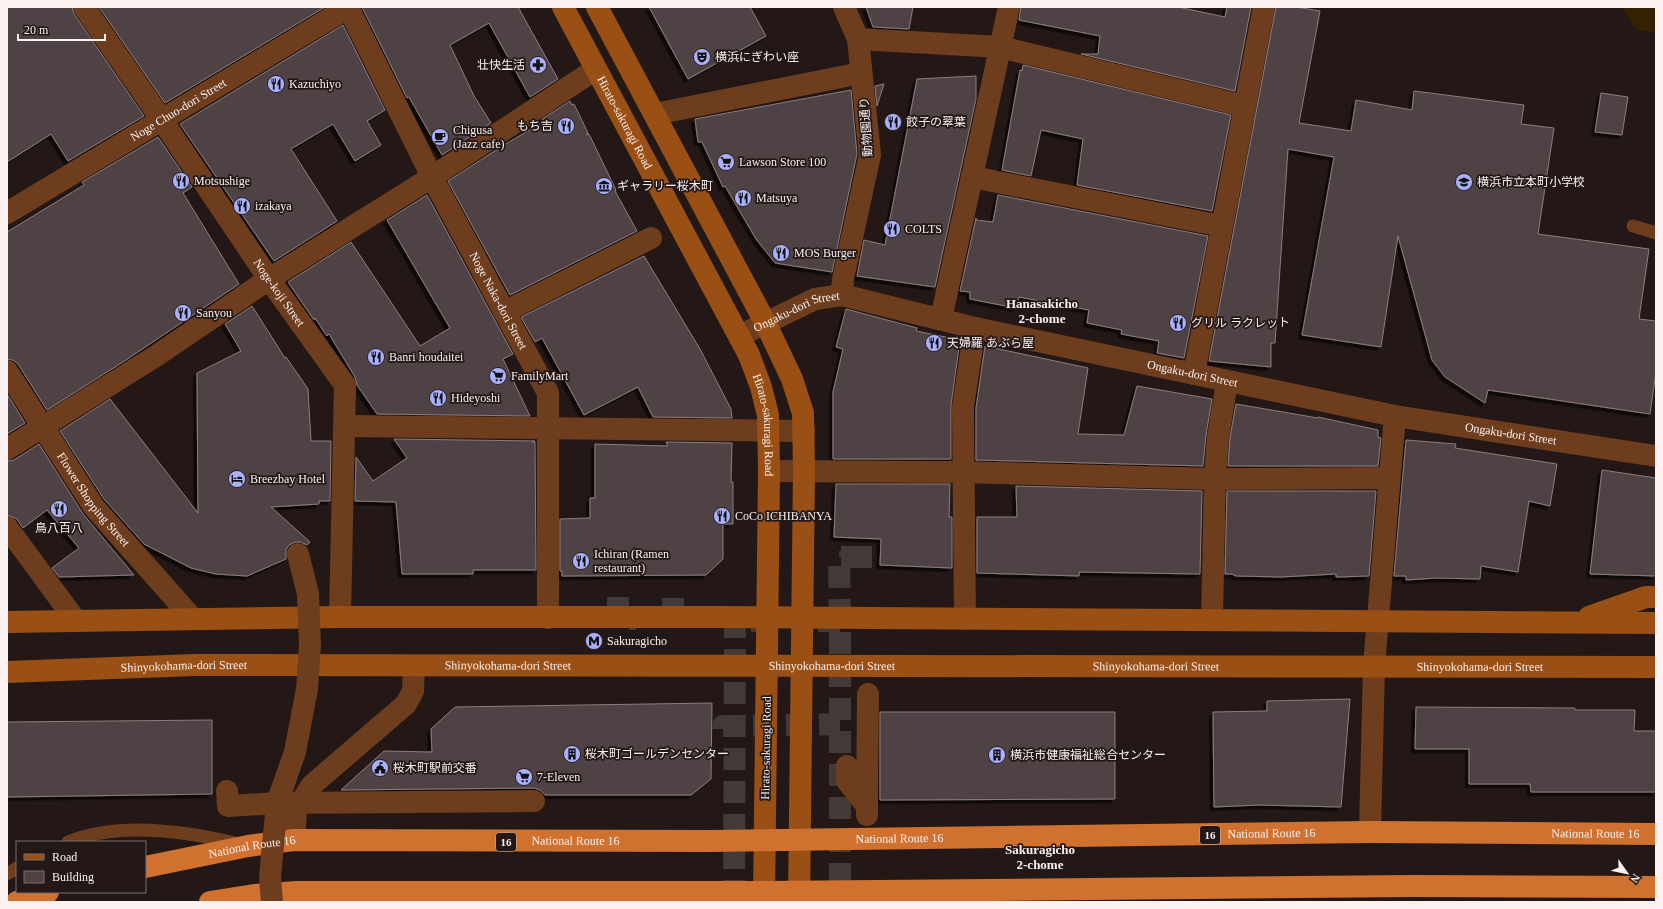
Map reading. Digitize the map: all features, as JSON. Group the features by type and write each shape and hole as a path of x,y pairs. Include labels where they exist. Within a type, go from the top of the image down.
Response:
{"highway":[{"name":"National Route 16","path":"146,867 248,846 294,840 800,841 1370,832 1656,834"},
{"path":"210,902 254,895 297,892 799,897 1405,886 1656,887"},
{"path":"17,902 45,893"}],"street":[{"name":"Noge-koji Street","path":"84,7 269,279 345,385 340,617"},
{"name":"Noge Chuo-dori Street","path":"7,213 348,7"},
{"name":"Noge Naka-dori Street","path":"348,7 432,177 548,393 548,618"},
{"name":"Hirato-sakuragi Road","path":"563,7 739,336 761,387 769,431 764,897"},
{"path":"597,7 765,322 792,379 803,413 804,471 799,897"},
{"name":"動物園通り","path":"842,295 843,279 870,155 858,39 844,7"},
{"path":"942,319 1009,7"},
{"path":"1194,374 1264,7"},
{"path":"858,39 1000,47 1245,106"},
{"path":"7,449 41,426 156,356 269,279 432,177 596,69"},
{"path":"655,114 861,72"},
{"path":"972,178 1222,226"},
{"path":"504,312 651,238"},
{"name":"Ongaku-dori Street","path":"739,336 765,322 815,299 842,295 975,328 1395,416 1656,456"},
{"path":"965,619 963,407 975,328"},
{"name":"Flower Shopping Street","path":"7,371 94,507 193,619"},
{"path":"1212,620 1215,479 1218,437 1228,382"},
{"path":"1370,832 1374,666 1395,416"},
{"path":"344,426 548,427 804,431"},
{"path":"769,471 963,472 1215,479 1390,478"},
{"path":"7,527 76,621"},
{"path":"272,902 270,877 277,804 295,752 307,689 310,644 308,594 298,554"},
{"path":"1572,622 1646,597 1656,597"},
{"path":"7,622 340,617 1656,623"},
{"name":"Shinyokohama-dori Street","path":"7,672 195,666 1656,667"},
{"path":"294,840 296,810 312,785 406,704 414,691 414,666"},
{"path":"847,766 847,781 867,810 862,703"},
{"path":"227,791 228,806 534,801"},
{"path":"277,902 297,892"}],"lane":[{"path":"1633,226 1656,232"},
{"path":"70,841 84,835 118,830 206,836 248,846"},
{"path":"7,874 16,869"}],"shaded area":[{"path":"1621,7 1656,7 1656,32 1637,30"}],"building":[{"path":"7,7 72,7 74,14 144,116 68,161 51,134 7,162"},
{"path":"99,7 325,7 165,103"},
{"path":"362,7 518,7 558,79 530,97 489,23 450,45 474,96 491,123 442,155 409,97 407,98"},
{"name":"横浜にぎわい座","path":"649,7 750,7 766,36 688,79"},
{"path":"866,7 913,7 909,29 873,27"},
{"path":"1021,7 1178,7 1225,17 1227,7 1251,7 1235,91 1081,54 1098,54 1100,36 1019,20"},
{"path":"1276,7 1296,7 1320,11 1299,123 1351,131 1356,100 1412,110 1414,91 1524,105 1521,124 1554,128 1538,234 1649,249 1639,319 1656,321 1656,372 1650,414 1488,390 1485,403 1445,377 1432,360 1398,236 1381,347 1302,335 1334,157 1288,149 1275,343 1271,343 1271,367 1209,361"},
{"path":"343,25 385,110 367,121 381,145 355,161 333,124 291,149 337,221 274,261 180,124"},
{"path":"1023,65 1231,115 1212,211 1077,185 1083,139 1041,130 1031,176 1002,170 1020,70 1022,71"},
{"path":"976,76 976,99 935,287 857,276 864,240 885,245 917,79"},
{"path":"884,84 877,106 875,86"},
{"path":"851,90 857,154 832,272 775,263 756,239 725,186 723,187 702,142 698,142 695,119"},
{"path":"1601,93 1628,97 1622,135 1595,132"},
{"path":"570,101 572,105 574,104 588,133 586,135 589,134 616,190 615,191 637,231 510,295 448,181 543,122 542,119"},
{"path":"158,137 192,187 183,193 239,284 126,360 47,410 18,364 13,360 7,359 7,232 84,185 82,182"},
{"path":"427,195 513,354 503,359 530,416 377,414 357,385 355,377 329,334 327,336 315,318 314,320 288,282 351,242 420,346 450,328 387,220"},
{"path":"998,195 1208,236 1184,358 1157,353 1159,341 1121,334 1122,330 1087,323 1089,310 1019,297 1016,308 970,299 970,292 960,291 976,218 976,220 993,222"},
{"path":"644,256 700,349 731,409 732,418 653,417 638,387 584,415 542,338 535,342 521,317"},
{"path":"252,306 285,358 286,357 308,389 311,441 331,441 330,501 319,501 319,504 271,507 310,542 307,545 301,542 295,542 289,545 286,550 286,559 247,576 216,574 191,568 144,544 104,499 60,431 110,399 198,513 197,373 241,351 225,324"},
{"path":"846,309 917,328 916,331 960,340 951,405 951,459 833,459 833,392 843,349 836,347"},
{"path":"985,346 1088,368 1078,434 1124,435 1137,386 1212,399 1203,466 976,460 976,408"},
{"path":"7,394 25,423 7,434"},
{"path":"1236,404 1318,417 1378,430 1378,437 1381,438 1378,466 1228,466 1230,438"},
{"path":"394,439 535,441 532,442 535,442 536,570 473,570 473,574 402,574 396,502 355,501 356,457 373,481 407,458"},
{"path":"1406,440 1456,444 1455,448 1557,464 1550,506 1529,501 1518,572 1481,566 1480,579 1436,578 1406,580 1406,576 1394,576"},
{"path":"666,442 732,443 731,482 733,482 733,524 723,524 723,559 706,575 562,576 562,571 560,571 560,519 590,518 590,498 595,498 595,444 668,446"},
{"path":"39,444 83,514 134,575 59,577 52,568 79,548 47,510 23,528 17,519 7,515 7,461 14,460"},
{"path":"1602,470 1656,478 1656,576 1590,574"},
{"path":"836,484 950,484 949,517 952,517 952,568 880,565 881,539 834,537"},
{"path":"1016,486 1202,491 1200,574 1079,572 1079,576 977,573 977,517 1017,517"},
{"path":"1227,491 1376,491 1369,576 1336,577 1336,574 1281,577 1236,576 1232,574 1225,574"},
{"path":"1350,699 1341,807 1259,805 1214,807 1213,712 1267,711 1267,701"},
{"name":"桜木町ゴールデンセンター","path":"712,703 711,779 691,795 545,795 540,790 534,788 341,790 384,751 432,752 431,729 455,707"},
{"path":"1416,707 1635,710 1634,731 1656,731 1656,792 1531,792 1530,784 1469,784 1469,749 1415,749"},
{"name":"横浜市健康福祉総合センター","path":"880,712 1115,712 1115,799 880,800"},
{"path":"212,720 212,794 7,797 7,722"}],"tunnel":[{"path":"840,621 839,557 850,557 850,551"},
{"path":"850,557 872,557 873,567"},
{"path":"618,597 618,619 636,619"},
{"path":"673,597 673,620"},
{"path":"734,902 735,621 758,621"},
{"path":"818,621 840,621 840,902"},
{"path":"723,729 723,726 840,724"}],"place":[{"name":"横浜にぎわい座","path":"702,57"},
{"name":"壮快生活","path":"538,65"},
{"name":"Kazuchiyo","path":"276,84"},
{"name":"餃子の翠葉","path":"893,122"},
{"name":"もち吉","path":"566,126"},
{"name":"Chigusa (Jazz cafe)","path":"440,137"},
{"name":"Lawson Store 100","path":"726,162"},
{"name":"Motsushige","path":"181,181"},
{"name":"横浜市立本町小学校","path":"1464,182"},
{"name":"ギャラリー桜木町","path":"604,186"},
{"name":"Matsuya","path":"743,198"},
{"name":"izakaya","path":"242,206"},
{"name":"COLTS","path":"892,229"},
{"name":"MOS Burger","path":"781,253"},
{"name":"Sanyou","path":"183,313"},
{"name":"グリル ラクレット","path":"1178,323"},
{"name":"天婦羅 あぶら屋","path":"934,343"},
{"name":"Banri houdaitei","path":"376,357"},
{"name":"FamilyMart","path":"498,376"},
{"name":"Hideyoshi","path":"438,398"},
{"name":"Breezbay Hotel","path":"237,479"},
{"name":"鳥八百八","path":"59,509"},
{"name":"CoCo ICHIBANYA","path":"722,516"},
{"name":"Ichiran (Ramen restaurant)","path":"581,561"},
{"name":"Sakuragicho","path":"594,641"},
{"name":"桜木町ゴールデンセンター","path":"572,754"},
{"name":"横浜市健康福祉総合センター","path":"997,755"},
{"name":"桜木町駅前交番","path":"380,768"},
{"name":"7-Eleven","path":"524,777"}],"district":[{"name":"Hanasakicho 2-chome","path":"1042,310"},
{"name":"Sakuragicho 2-chome","path":"1040,856"}]}
